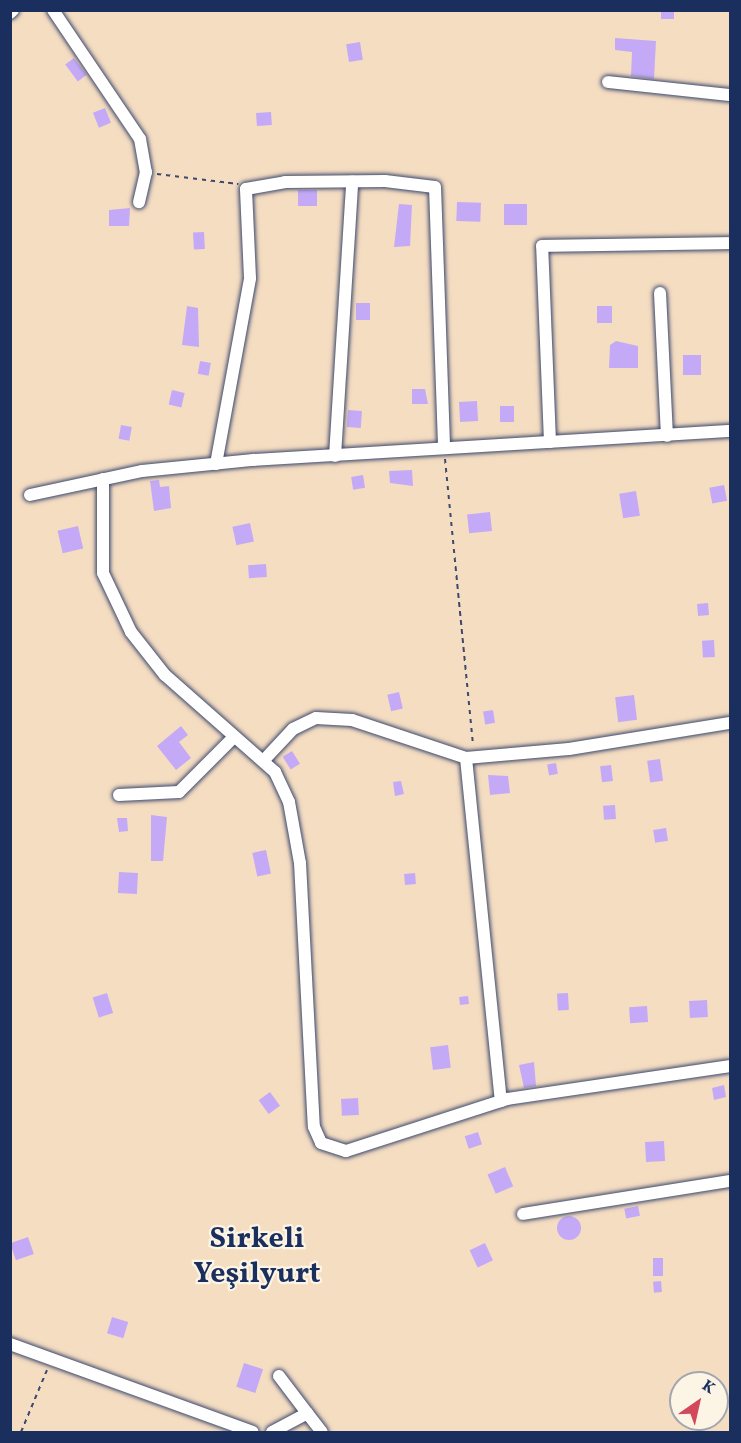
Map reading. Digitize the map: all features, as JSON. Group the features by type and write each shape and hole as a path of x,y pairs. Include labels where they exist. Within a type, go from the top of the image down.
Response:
{"street":[{"path":"53,10 126,113 143,146 146,172 139,202"},
{"path":"608,82 730,96"},
{"path":"216,464 250,278 246,189 285,182 352,182 435,187 444,448"},
{"path":"334,456 352,182"},
{"path":"550,442 542,246 730,243"},
{"path":"660,293 667,436"},
{"path":"30,495 103,479 216,464 730,431"},
{"path":"103,479 100,552 108,589 151,661 234,737 264,760 283,786 293,816 314,1128 321,1143 346,1151 501,1101 730,1066"},
{"path":"264,760 293,729 316,718 352,720 470,758 569,749 730,723"},
{"path":"118,795 179,792 234,737"},
{"path":"470,758 501,1101"},
{"path":"523,1214 730,1181"},
{"path":"10,1344 253,1432"},
{"path":"279,1376 322,1432"},
{"path":"272,1432 307,1413"}],"path":[{"path":"146,172 225,179 246,189"},
{"path":"444,448 470,758"},
{"path":"21,1432 52,1359"}],"building":[{"path":"661,10 674,10 674,19 661,19"},
{"path":"615,38 656,41 654,79 631,76 632,52 615,50"},
{"path":"360,42 363,60 349,62 346,44"},
{"path":"74,58 87,75 78,81 65,65"},
{"path":"105,108 111,123 99,128 93,113"},
{"path":"271,112 272,125 257,126 256,113"},
{"path":"298,190 317,190 317,206 298,206"},
{"path":"457,202 481,203 480,222 456,221"},
{"path":"399,204 412,205 410,246 394,247"},
{"path":"504,204 527,204 527,225 504,225"},
{"path":"130,208 129,226 109,226 109,210"},
{"path":"204,232 205,249 194,250 193,233"},
{"path":"356,303 370,303 370,320 356,320"},
{"path":"187,306 198,308 199,347 182,345"},
{"path":"597,306 612,306 612,323 597,323"},
{"path":"616,341 638,346 638,368 609,368 610,345"},
{"path":"683,355 701,355 701,375 683,375"},
{"path":"200,361 211,363 209,376 198,374"},
{"path":"412,389 425,389 428,404 412,404"},
{"path":"172,390 185,393 181,408 169,405"},
{"path":"477,401 478,421 460,422 459,402"},
{"path":"500,406 514,406 514,422 500,422"},
{"path":"348,410 362,411 361,428 347,427"},
{"path":"121,425 132,427 129,441 119,439"},
{"path":"412,470 413,486 390,483 389,471"},
{"path":"363,475 365,488 353,490 351,477"},
{"path":"159,480 160,487 169,486 171,508 154,511 150,481"},
{"path":"724,485 727,501 712,504 709,488"},
{"path":"636,491 640,516 623,518 619,494"},
{"path":"490,512 492,531 469,533 467,514"},
{"path":"250,523 254,542 236,545 232,527"},
{"path":"78,526 83,548 63,553 58,531"},
{"path":"266,564 267,577 249,578 248,565"},
{"path":"708,603 709,615 698,616 697,604"},
{"path":"714,640 715,657 703,658 702,641"},
{"path":"399,692 403,709 391,711 387,695"},
{"path":"634,695 637,720 618,722 615,697"},
{"path":"493,710 495,723 485,724 483,712"},
{"path":"181,726 188,735 179,742 191,758 176,770 157,746"},
{"path":"292,751 300,764 291,770 283,757"},
{"path":"660,759 663,781 650,783 647,761"},
{"path":"556,763 558,774 549,775 547,765"},
{"path":"611,765 613,781 602,782 600,766"},
{"path":"488,775 508,776 510,793 490,795"},
{"path":"401,781 404,794 395,796 393,782"},
{"path":"615,805 616,819 604,820 603,806"},
{"path":"151,815 167,817 163,861 151,861"},
{"path":"117,818 127,818 128,831 119,832"},
{"path":"666,828 668,841 655,843 653,830"},
{"path":"266,850 271,873 257,876 252,853"},
{"path":"119,872 138,873 137,894 118,893"},
{"path":"415,873 416,884 405,885 404,874"},
{"path":"107,993 113,1013 99,1017 93,997"},
{"path":"568,993 569,1010 558,1011 557,994"},
{"path":"468,996 469,1004 460,1005 459,997"},
{"path":"707,1000 708,1017 690,1018 689,1001"},
{"path":"647,1006 648,1022 630,1023 629,1007"},
{"path":"448,1045 451,1068 433,1070 430,1047"},
{"path":"534,1062 536,1086 524,1088 519,1065"},
{"path":"724,1085 726,1097 714,1100 712,1088"},
{"path":"270,1092 280,1106 269,1114 259,1100"},
{"path":"358,1098 359,1115 342,1116 341,1099"},
{"path":"478,1132 482,1144 469,1149 465,1136"},
{"path":"664,1141 665,1161 646,1162 645,1142"},
{"path":"505,1167 513,1186 496,1194 488,1174"},
{"path":"638,1206 640,1216 626,1218 624,1209"},
{"path":"569,1216 578,1219 581,1228 578,1237 569,1240 560,1237 557,1228 560,1219"},
{"path":"28,1237 34,1254 16,1260 10,1243"},
{"path":"485,1243 493,1260 478,1267 470,1250"},
{"path":"653,1258 663,1258 663,1276 653,1276"},
{"path":"661,1281 662,1292 654,1293 653,1282"},
{"path":"112,1317 128,1322 123,1338 107,1333"},
{"path":"244,1363 263,1369 255,1393 236,1387"}],"district":[{"name":"Sirkeli Yeşilyurt","path":"257,1256"}]}
